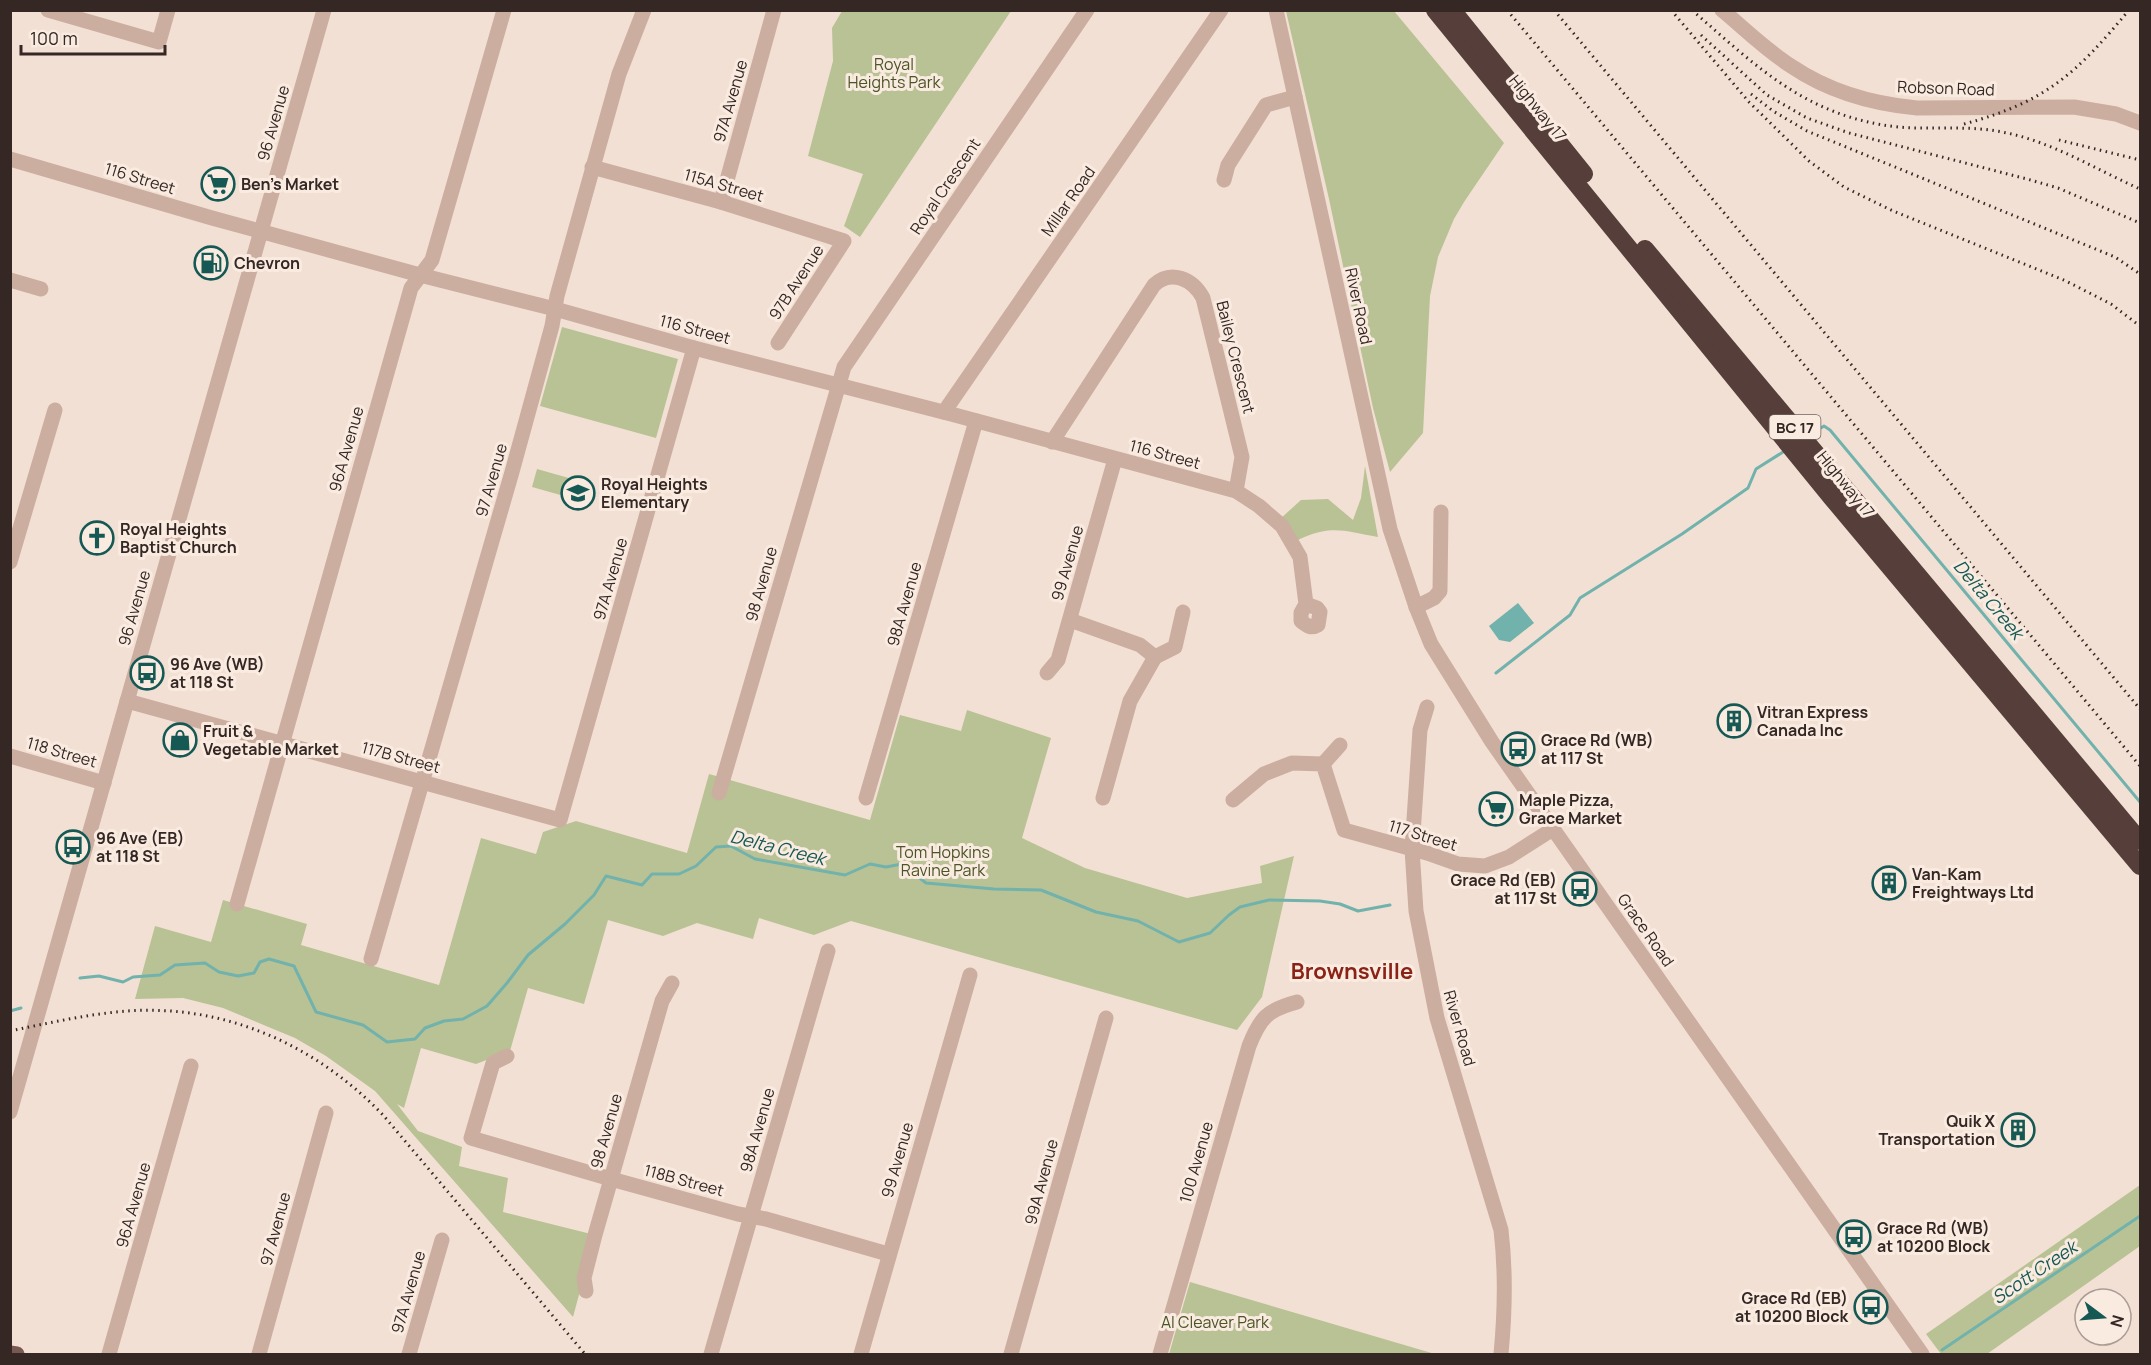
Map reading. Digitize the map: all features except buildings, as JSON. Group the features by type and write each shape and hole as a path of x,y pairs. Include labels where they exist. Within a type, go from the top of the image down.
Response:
{"highway":[{"name":"Highway 17","path":"1435,10 1847,516 2134,846"},
{"name":"Highway 17","path":"1452,10 1624,224 2134,846"},
{"path":"2134,846 2140,868"}],"main road":[{"path":"10,1353 17,1354"}],"street":[{"path":"48,10 159,42 168,10"},
{"name":"96 Avenue","path":"10,1112 324,10"},
{"name":"96A Avenue","path":"237,904 411,288 432,260 504,10"},
{"name":"97 Avenue","path":"371,959 512,472 592,167 619,75 644,10"},
{"name":"97A Avenue","path":"721,202 774,10"},
{"name":"Royal Crescent","path":"837,385 844,367 1087,10"},
{"name":"Millar Road","path":"944,412 1221,10"},
{"name":"River Road","path":"1275,10 1390,528 1416,607"},
{"name":"Robson Road","path":"1722,10 1791,66 1812,79 1851,94 1895,106 1917,108 2057,106 2116,114 2140,123"},
{"path":"1224,180 1228,165 1266,105 1295,97"},
{"name":"116 Street","path":"10,159 420,275 1236,491 1259,506 1282,526 1300,557 1306,604"},
{"name":"115A Street","path":"592,167 721,202 844,241"},
{"name":"97B Avenue","path":"778,343 844,241"},
{"name":"Bailey Crescent","path":"1052,442 1154,285 1160,280 1175,276 1194,285 1203,298 1242,457 1236,491"},
{"path":"10,280 41,289"},
{"name":"97A Avenue","path":"560,820 694,348"},
{"name":"98 Avenue","path":"719,793 837,385"},
{"path":"10,562 16,517 55,410"},
{"name":"98A Avenue","path":"866,798 976,421"},
{"name":"99 Avenue","path":"1047,673 1058,660 1115,459"},
{"path":"1416,607 1434,598 1440,591 1441,512"},
{"name":"Grace Road","path":"1416,607 1431,644 1492,742 1922,1354"},
{"path":"1103,798 1130,701 1155,657 1175,647 1183,612"},
{"path":"1070,620 1140,645 1155,657"},
{"name":"117B Street","path":"127,701 560,820"},
{"name":"River Road","path":"1427,707 1420,730 1412,849 1416,911 1437,1018 1501,1230 1505,1263 1505,1310 1501,1354"},
{"path":"1233,800 1264,774 1292,763 1323,764 1340,745"},
{"name":"118 Street","path":"10,756 104,783"},
{"name":"117 Street","path":"1323,764 1344,830 1458,864 1485,866 1509,857 1553,829"},
{"name":"98A Avenue","path":"711,1354 828,951"},
{"name":"99 Avenue","path":"861,1354 970,975"},
{"name":"98 Avenue","path":"586,1291 584,1278 611,1179 662,1001 672,983"},
{"name":"100 Avenue","path":"1160,1354 1249,1046 1257,1027 1266,1015 1276,1008 1297,1002"},
{"name":"99A Avenue","path":"1011,1354 1106,1018"},
{"name":"118B Street","path":"507,1056 492,1063 471,1138 611,1179 766,1219 888,1254"},
{"name":"96A Avenue","path":"109,1354 192,1066"},
{"name":"97 Avenue","path":"259,1354 326,1113"},
{"name":"97A Avenue","path":"409,1354 442,1240"}],"green space":[{"name":"Royal Heights Park","path":"842,11 1011,11 860,237 844,226 863,174 808,156 833,61 832,28"},
{"path":"1286,11 1394,11 1504,143 1454,219 1438,257 1430,296 1423,433 1390,472 1373,408"},
{"path":"562,327 678,359 656,438 540,406"},
{"path":"1365,466 1378,537 1329,530 1298,540 1280,519 1301,500 1328,499 1353,520 1361,498"},
{"path":"537,469 576,480 571,498 532,487"},
{"name":"Tom Hopkins Ravine Park","path":"967,710 1051,738 1022,838 1085,868 1187,898 1262,883 1260,866 1294,856 1262,997 1237,1030 851,921 814,935 759,918 753,939 697,923 663,936 608,920 584,1004 528,988 510,1051 476,1064 421,1048 404,1108 397,1104 418,1131 462,1147 459,1166 508,1178 503,1212 595,1235 573,1317 375,1091 326,1056 295,1038 223,1008 183,998 135,999 155,926 211,942 223,900 307,924 301,945 439,985 481,838 536,854 543,832 576,821 687,853 709,774 870,820 900,715 961,731"},
{"path":"2140,1185 2140,1246 2082,1287 2073,1287 2073,1293 1987,1354 1941,1354 1926,1334"},
{"name":"Al Cleaver Park","path":"1190,1282 1435,1354 1169,1354"}],"water":[{"path":"1518,603 1534,623 1510,642 1499,640 1489,626"}],"waterway":[{"name":"Delta Creek","path":"1811,434 1824,426 1830,430 2140,802"},
{"name":"Delta Creek","path":"1496,673 1570,615 1580,598 1682,534 1748,488 1756,469 1783,452"},
{"name":"Delta Creek","path":"80,978 99,976 123,982 133,977 160,975 175,965 205,963 219,972 238,976 254,973 260,962 269,959 294,966 316,1012 363,1025 387,1042 415,1039 425,1028 444,1021 463,1019 487,1006 528,955 565,924 594,895 606,876 642,885 652,874 679,874 696,866 716,847 731,846 755,859 845,875 870,864 886,867 902,864 926,883 994,889 1041,890 1096,912 1138,921 1179,942 1210,933 1240,907 1269,900 1320,901 1340,904 1358,911 1390,905"},
{"name":"Delta Creek","path":"10,1011 21,1008"},
{"name":"Scott Creek","path":"1942,1350 2140,1216"}],"railway":[{"path":"1507,10 2140,766"},
{"path":"1554,10 2140,709"},
{"path":"1671,10 1749,102 1809,161 1844,187 1893,211 2066,281 2111,304 2140,326"},
{"path":"1692,10 1739,51 1785,86 1837,113 1898,127 1976,129 2020,136 2072,156 2140,189"},
{"path":"1964,124 2017,106 2057,83 2092,52 2129,10"},
{"path":"1701,35 1767,95 1807,118 1849,133 2058,188 2140,223"},
{"path":"1751,94 1773,111 1807,131 2115,257 2140,274"},
{"path":"2059,140 2140,160"},
{"path":"10,1031 98,1014 163,1011 199,1014 233,1022 267,1034 298,1049 329,1068 383,1115 585,1354"}],"place":[{"name":"Ben's Market","path":"218,184"},
{"name":"Chevron","path":"211,263"},
{"name":"Royal Heights Elementary","path":"578,493"},
{"name":"Royal Heights Baptist Church","path":"97,538"},
{"name":"96 Ave (WB) at 118 St","path":"147,673"},
{"name":"Vitran Express Canada Inc","path":"1734,721"},
{"name":"Fruit & Vegetable Market","path":"180,740"},
{"name":"Grace Rd (WB) at 117 St","path":"1518,749"},
{"name":"Maple Pizza, Grace Market","path":"1496,809"},
{"name":"96 Ave (EB) at 118 St","path":"73,847"},
{"name":"Van-Kam Freightways Ltd","path":"1889,883"},
{"name":"Grace Rd (EB) at 117 St","path":"1580,889"},
{"name":"Quik X Transportation","path":"2018,1130"},
{"name":"Grace Rd (WB) at 10200 Block","path":"1854,1237"},
{"name":"Grace Rd (EB) at 10200 Block","path":"1871,1307"}],"district":[{"name":"Brownsville","path":"1352,971"}]}
